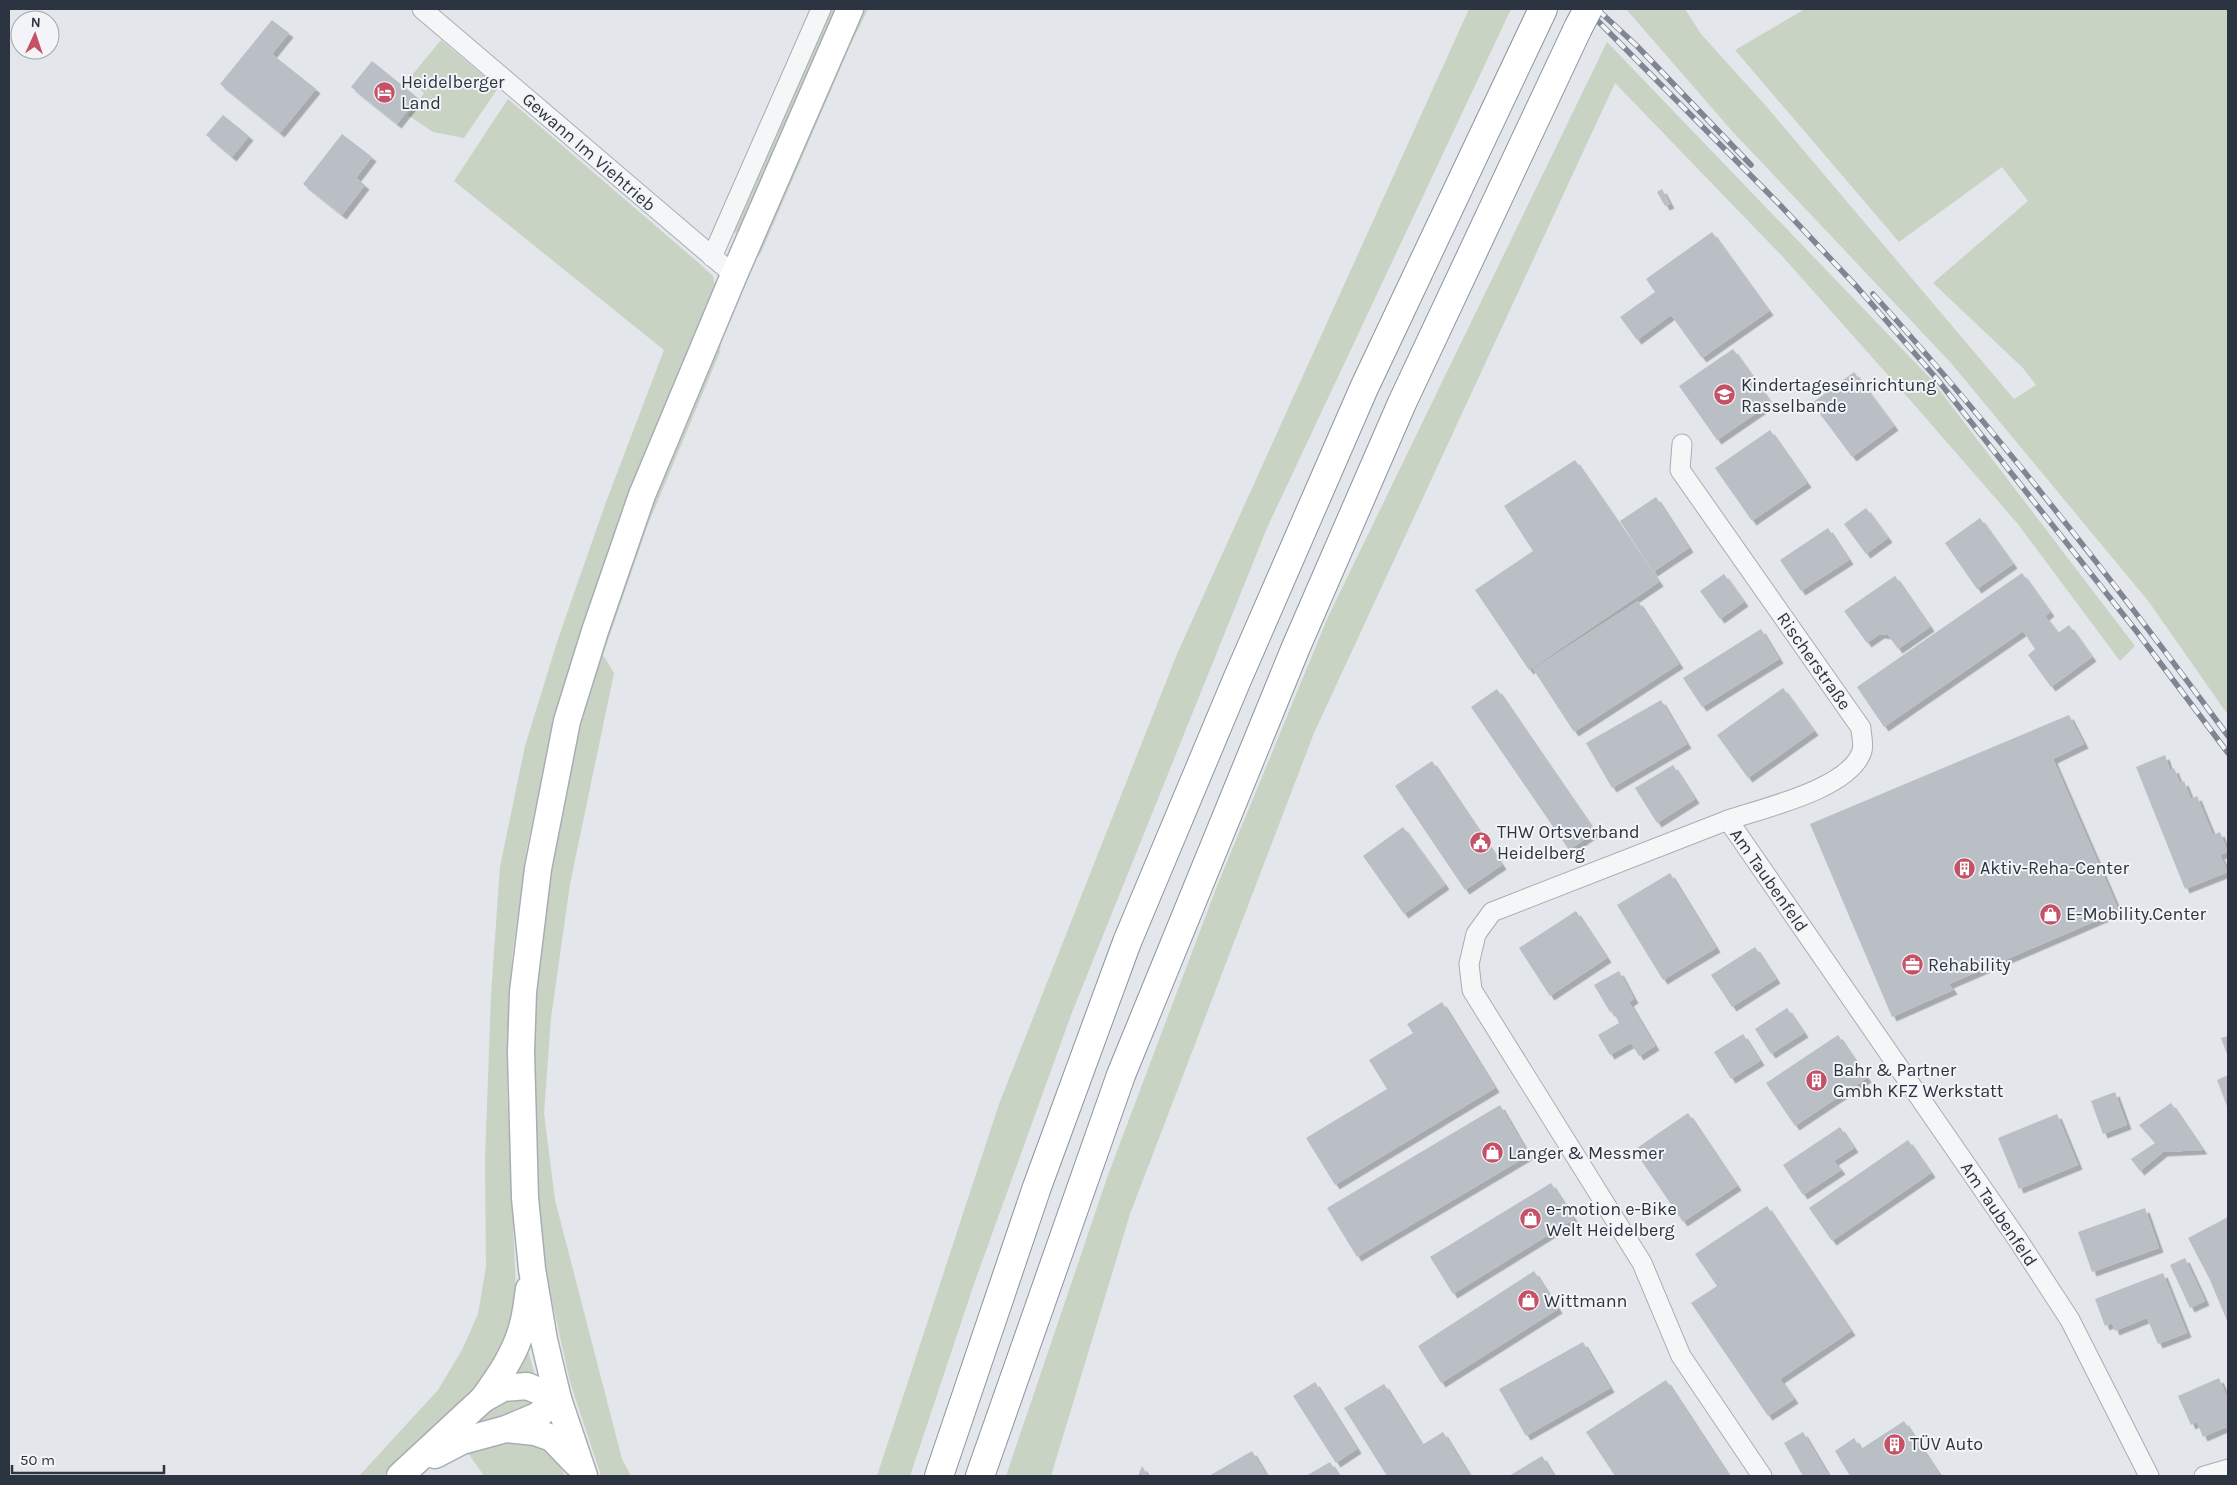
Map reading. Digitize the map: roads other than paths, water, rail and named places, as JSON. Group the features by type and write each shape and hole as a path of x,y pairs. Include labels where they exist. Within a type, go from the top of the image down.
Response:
{"highway":[{"path":"939,1476 1037,1187 1127,942 1236,682 1364,388 1543,9"},
{"path":"980,1476 1121,1075 1288,665 1402,403 1583,19"}],"main road":[{"path":"583,1473 558,1399 544,1340 532,1269 525,1198 521,1052 527,964 538,869 567,721 594,631 632,522 734,275 850,9"},
{"path":"406,1471 483,1399 500,1375 514,1349 522,1328 532,1269"},
{"path":"483,1399 504,1388 527,1386 558,1399"},
{"path":"406,1471 462,1441 506,1429 537,1416 558,1399"},
{"path":"506,1429 534,1432 552,1438 583,1473"}],"street":[{"name":"Gewann Im Viehtrieb","path":"422,9 734,275"},
{"path":"712,258 821,9"},
{"name":"Rischerstraße","path":"1682,444 1680,470 1860,728 1862,750 1851,770 1822,788 1728,820"},
{"name":"Am Taubenfeld","path":"1762,1476 1681,1356 1642,1263 1472,990 1469,964 1476,934 1492,912 1728,820 2018,1240 2065,1312 2149,1476"},
{"path":"2204,1476 2228,1469"}],"railway":[{"path":"1586,9 1780,205 1857,287 1937,379 2137,632 2228,753"},
{"path":"1597,9 1637,46 1751,165"},
{"path":"1873,294 2012,456 2100,567 2228,736"}],"place":[{"name":"Heidelberger Land","path":"385,92"},
{"name":"Kindertageseinrichtung Rasselbande","path":"1725,395"},
{"name":"THW Ortsverband Heidelberg","path":"1481,842"},
{"name":"Aktiv-Reha-Center","path":"1964,868"},
{"name":"E-Mobility.Center","path":"2050,914"},
{"name":"Rehability","path":"1912,965"},
{"name":"Bahr & Partner Gmbh KFZ Werkstatt","path":"1817,1080"},
{"name":"Langer & Messmer","path":"1492,1153"},
{"name":"e-motion e-Bike Welt Heidelberg","path":"1530,1219"},
{"name":"Wittmann","path":"1528,1301"},
{"name":"TÜV Auto","path":"1894,1444"}]}
